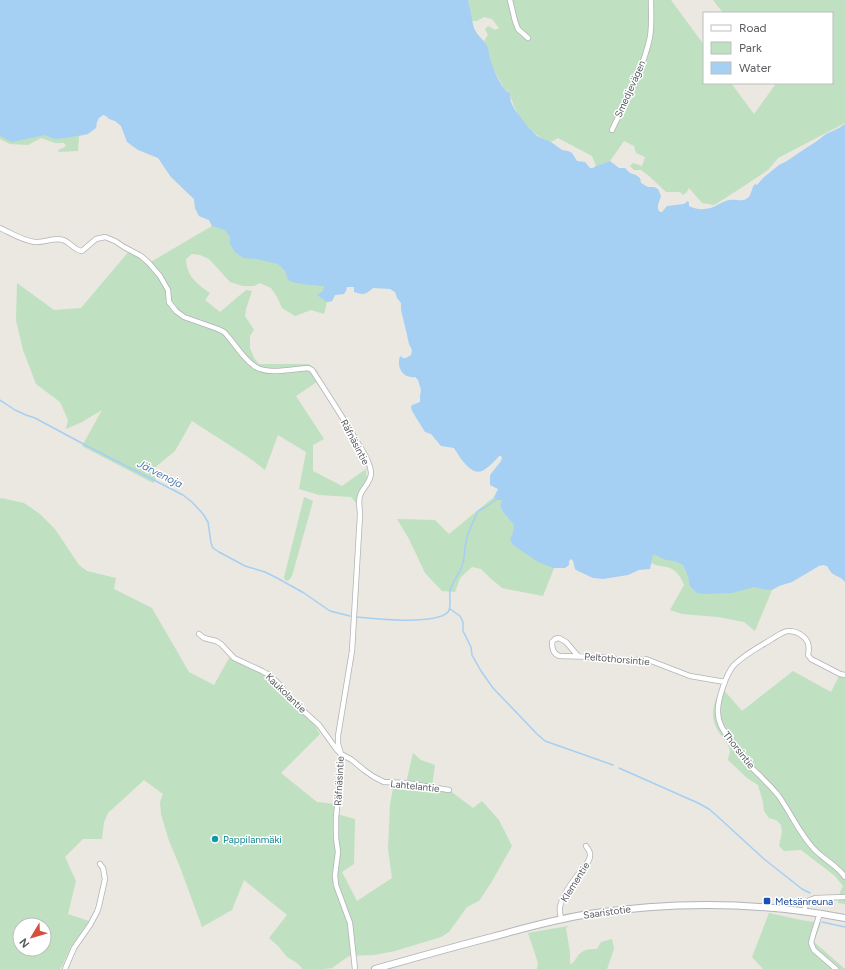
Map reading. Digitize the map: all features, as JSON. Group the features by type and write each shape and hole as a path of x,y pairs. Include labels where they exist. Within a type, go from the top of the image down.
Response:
{"main road":[{"name":"Saaristotie","path":"375,969 520,929 588,914 646,907 679,905 769,907 820,913 845,918"}],"street":[{"path":"510,0 518,29 528,38"},
{"name":"Smedjevägen","path":"612,130 638,76 650,37 651,0"},
{"name":"Räfnäsintie","path":"0,228 24,240 35,242 64,240 78,250 82,251 96,238 104,237 115,240 124,247 141,256 160,276 168,290 170,302 176,311 184,318 218,328 224,332 252,365 260,370 268,371 308,368 312,370 360,448 371,474 369,482 362,490 359,497 360,514 352,651 338,736 341,766 336,818 338,852 335,874 336,885 350,923 355,969"},
{"name":"Thorsintie","path":"845,675 840,674 811,659 808,655 809,649 804,638 793,631 788,631 780,634 741,658 724,682 718,710 722,729 740,754 779,796 814,850 836,867 845,877"},
{"name":"Kaukolantie","path":"199,634 204,638 221,644 234,658 271,676 290,699 319,725 332,745 341,754"},
{"name":"Peltothorsintie","path":"578,656 566,642 559,638 552,642 553,651 559,656 600,657 626,661 646,659 690,676 724,682"},
{"name":"Lahtelantie","path":"341,754 352,760 369,774 384,782 406,783 449,790"},
{"name":"Klementie","path":"561,920 559,908 563,899 590,858 590,852 586,846"},
{"path":"65,969 74,948 97,912 105,879 103,868 100,864"},
{"path":"804,911 807,901 812,899 845,897"},
{"path":"820,913 811,944 814,950 836,969"}],"green space":[{"path":"468,0 671,0 703,44 703,84 732,84 754,114 775,85 774,84 833,84 833,12 722,12 713,0 845,0 845,123 778,158 768,170 714,205 702,203 689,188 683,195 680,192 666,192 641,170 634,170 630,166 633,163 642,166 645,157 636,153 634,146 624,141 610,161 596,166 592,156 558,138 551,142 543,139 530,129 519,116 510,93 504,88 497,76 492,66 488,49 484,41 488,35 485,29 488,26 495,30 499,28 492,19 484,17 477,21 472,21"},
{"path":"0,93 88,134 79,136 78,151 59,152 58,150 66,146 64,143 55,143 41,138 28,145 10,144 0,139"},
{"path":"162,164 340,293 335,295 332,301 327,302 324,314 311,310 295,316 282,308 271,288 260,283 254,286 243,286 230,282 209,259 200,255 192,254 186,259 190,275 200,286 210,293 205,300 220,312 246,290 252,291 245,316 254,330 250,336 250,348 254,358 259,364 309,364 317,371 321,379 296,396 324,439 313,445 313,471 342,486 366,469 367,479 357,496 356,503 351,497 319,495 299,489 306,452 278,435 265,470 248,457 192,421 175,451 153,469 153,475 156,479 153,483 82,446 102,410 82,422 66,429 68,420 60,402 36,384 23,350 16,320 17,283 54,310 81,308 130,250 149,263 212,226 209,220 199,216 195,208 194,199 171,177"},
{"path":"304,497 313,501 292,576 288,581 285,580 284,577"},
{"path":"494,497 496,500 503,500 500,506 503,512 514,525 550,558 554,568 543,596 502,588 481,569 472,567 460,578 455,592 442,591 425,573 409,539 397,519 435,520 449,534"},
{"path":"1,498 24,503 40,514 55,529 79,565 87,571 116,578 114,589 152,608 189,672 214,685 229,658 254,668 266,675 291,705 313,722 320,734 281,773 317,802 335,804 333,813 355,819 354,864 342,872 357,901 392,878 388,849 390,805 394,783 406,783 413,753 421,760 435,765 432,787 449,790 473,808 482,801 499,820 512,846 479,901 467,907 449,932 441,937 395,951 374,955 349,956 332,968 303,969 287,957 269,938 287,915 244,880 232,910 202,927 169,841 161,814 160,802 163,794 144,780 108,813 104,822 102,839 83,839 65,857 76,881 68,914 89,921 71,947 60,969 0,969"},
{"path":"652,543 776,573 772,590 755,631 744,622 718,617 682,614 670,610 684,585 676,571 651,563"},
{"path":"793,671 831,692 840,674 845,675 845,904 838,903 843,886 835,876 801,850 784,851 779,846 782,832 781,825 776,820 769,818 764,811 758,785 747,778 728,760 730,752 729,749 714,723 714,705 722,688 742,711"},
{"path":"769,913 821,923 814,942 845,969 763,969 752,957"},
{"path":"568,926 566,928 571,964 579,954 588,949 597,949 601,942 612,939 614,949 607,969 537,969 538,963 528,933"}],"water":[{"path":"0,0 468,0 474,28 487,45 495,72 503,87 510,93 511,102 515,110 528,127 537,136 551,142 562,150 572,153 577,161 585,162 590,168 610,161 619,168 625,168 630,173 636,175 640,178 641,183 648,187 658,189 661,196 658,206 660,212 662,212 667,206 684,204 688,201 689,206 697,209 704,209 712,208 727,200 746,199 750,196 752,188 755,184 757,185 779,165 826,134 845,124 845,582 832,573 827,566 823,565 792,582 772,590 754,587 732,593 704,594 697,593 690,586 688,576 683,565 653,554 650,569 639,570 628,575 603,579 593,578 578,571 575,569 571,559 569,561 569,565 565,568 554,568 538,562 513,545 510,539 513,533 514,525 500,506 502,500 496,500 494,497 498,489 490,485 490,475 501,461 501,456 499,456 482,471 474,471 459,456 454,448 441,446 431,434 425,432 412,411 412,405 420,402 421,390 418,380 415,377 404,374 400,368 400,356 406,358 411,355 412,350 409,344 401,310 401,303 395,292 390,289 373,288 362,294 354,292 354,287 347,287 344,294 335,295 332,301 327,302 317,295 323,291 324,286 292,282 288,280 285,271 278,264 257,259 243,258 235,252 230,244 230,237 225,230 212,226 209,220 199,216 195,208 194,199 171,177 158,158 138,150 127,142 121,126 106,116 103,115 99,118 96,128 88,134 55,139 45,135 12,142 0,136"}],"waterway":[{"name":"Järvenoja","path":"0,400 15,410 35,418 183,495 192,502 208,522 213,548 245,566 265,572 277,578 304,593 330,611 350,616"},
{"name":"Järvenoja","path":"357,617 391,620 419,620 431,619 448,612 450,605 450,591 463,563 469,530 478,511 496,500"},
{"path":"450,609 460,616 463,622 463,631 471,647 472,655 481,671 493,688 537,734 545,741 613,765"},
{"path":"619,768 709,809 764,859 802,889 810,893"},
{"path":"822,922 845,927"}],"place":[{"name":"Pappilanmäki","path":"215,839"},
{"name":"Metsänreuna","path":"767,901"}]}
